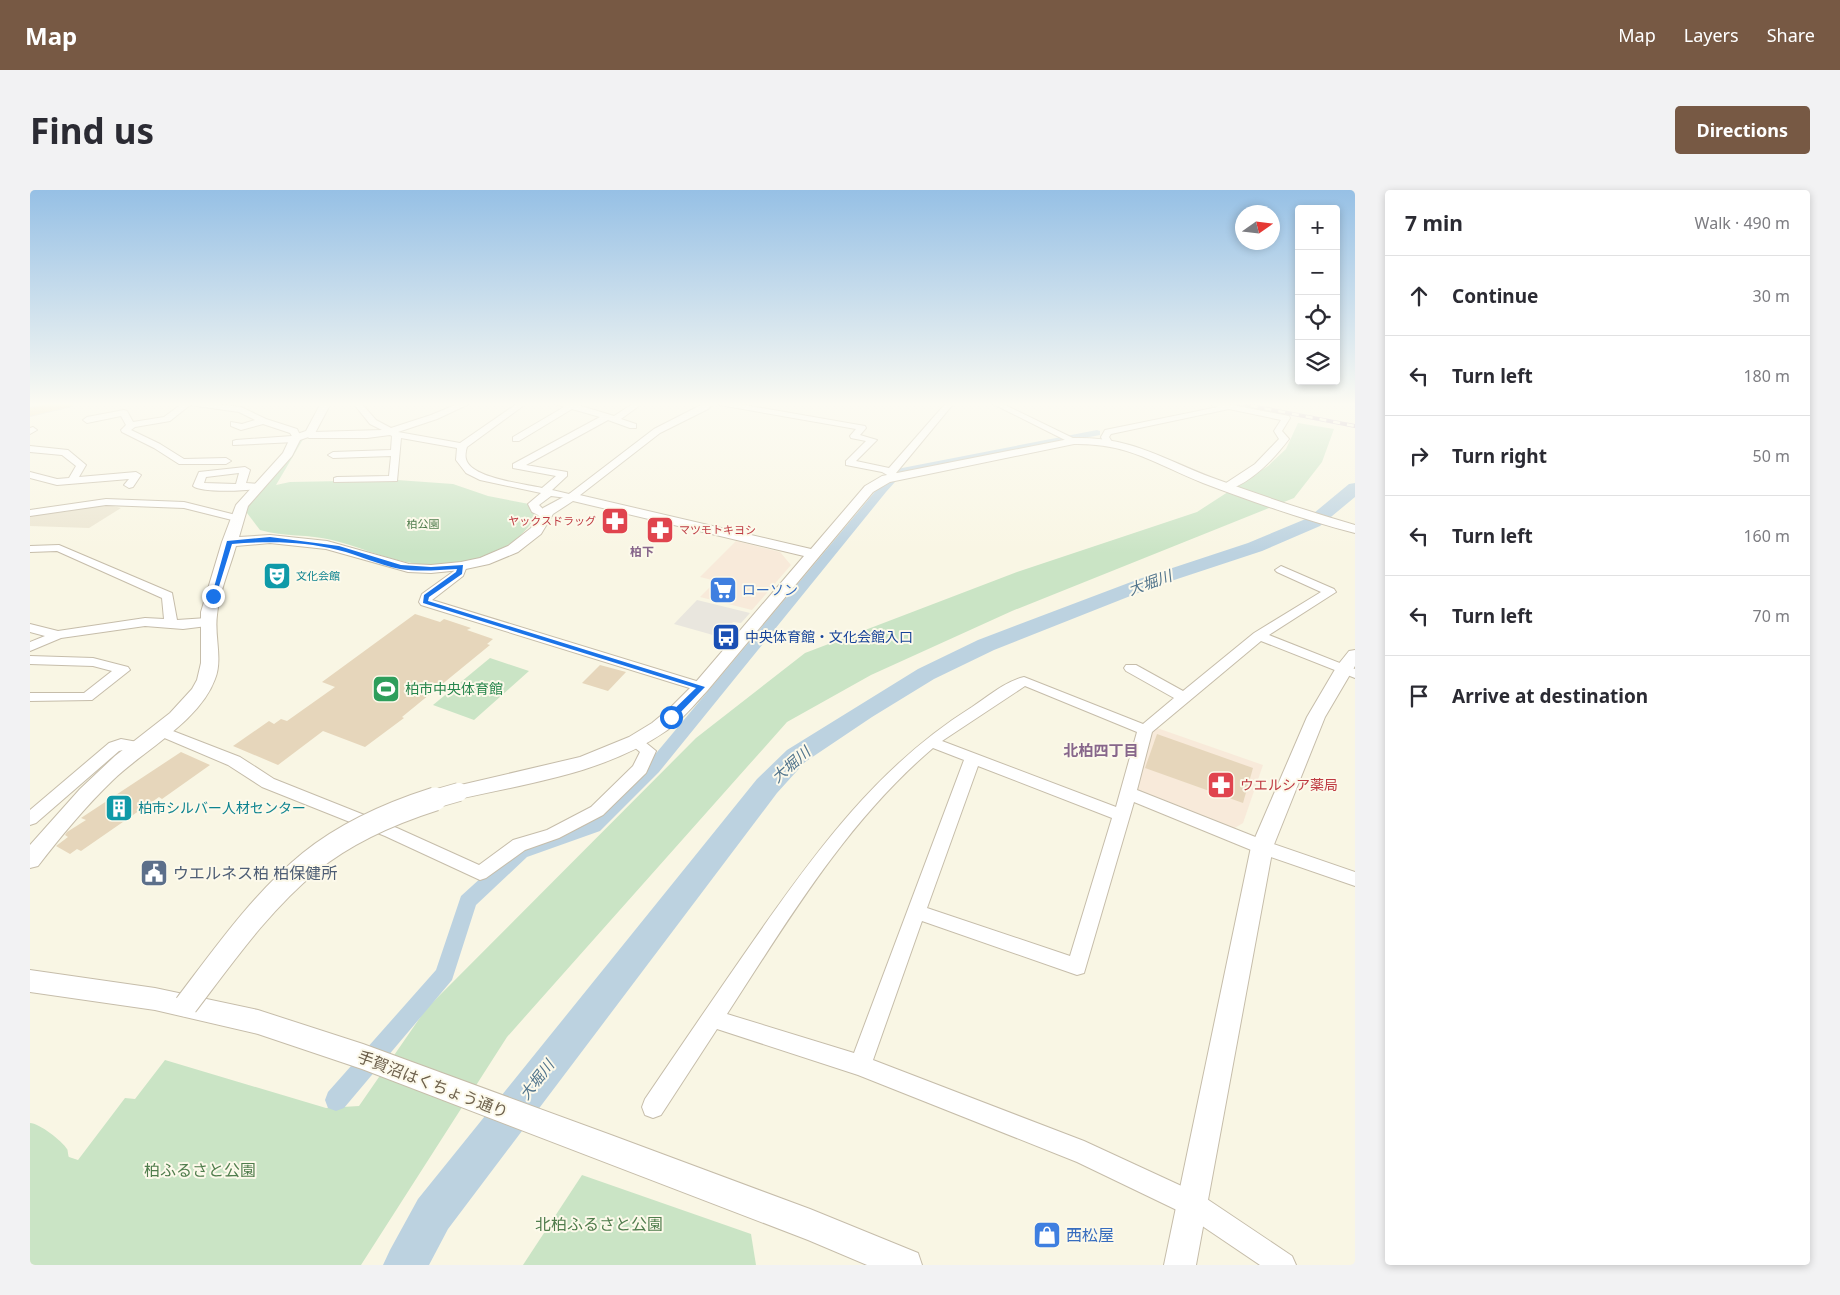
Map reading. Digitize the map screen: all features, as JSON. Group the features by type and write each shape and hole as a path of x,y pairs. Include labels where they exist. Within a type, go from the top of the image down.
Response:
{"street":[{"path":"66,453 81,465 72,481"},
{"path":"168,453 182,462 226,461"},
{"path":"30,860 74,807 138,747 160,731 194,699 206,678 211,652 207,622 236,518 244,502 288,453"},
{"path":"333,455 391,453"},
{"path":"337,480 394,479 396,453"},
{"path":"461,453 461,460 474,474 496,482 546,491 814,554"},
{"path":"541,453 516,466 564,474 533,504 536,510 544,515"},
{"path":"230,542 270,539 303,542 339,548 400,567 431,569 461,566 484,561 513,549 536,531 544,515 593,482 629,453"},
{"path":"859,453 850,463 892,474"},
{"path":"892,474 892,471 907,453"},
{"path":"186,1005 258,913 294,876 332,846 377,822 418,804 459,792 570,767 599,758 635,741 671,717 701,687 872,486 892,474 1007,453"},
{"path":"1147,453 1201,478 1353,529"},
{"path":"1227,487 1248,476 1272,453"},
{"path":"30,475 57,482 136,475 129,485"},
{"path":"240,487 257,486"},
{"path":"30,513 106,502 184,505 236,518"},
{"path":"30,549 59,548 168,596 171,622"},
{"path":"461,566 459,573 426,597 425,602 701,687"},
{"path":"917,912 1077,967 1145,730 1259,636 1330,592 1281,570"},
{"path":"30,647 58,634 145,622 171,622 182,625 207,622"},
{"path":"30,628 58,634"},
{"path":"1180,1265 1262,847 1316,717 1351,666 1259,636"},
{"path":"30,660 93,662 123,670 87,697 30,697"},
{"path":"1131,668 1184,698"},
{"path":"653,1107 711,1018 828,848 862,807 931,742 981,706 1024,681 1145,730"},
{"path":"160,731 234,761 268,783 391,832 480,873 519,845 553,834 597,811 640,769 648,751 635,741"},
{"path":"931,742 1121,815"},
{"path":"30,819 114,747 121,744 138,747"},
{"path":"860,1065 972,758"},
{"path":"1128,793 1262,847 1355,879"},
{"name":"手賀沼はくちょう通り","path":"30,982 106,991 186,1005 258,1022 308,1038 810,1224 906,1265"},
{"path":"711,1018 860,1065 1084,1153 1192,1204 1284,1265"}],"shaded area":[{"path":"104,504 121,508 89,528 30,526 30,514 64,512"},
{"path":"736,541 780,552 791,565 752,610 700,597 716,581 700,577"},
{"path":"697,600 750,613 741,623 733,622 720,637 674,624"},
{"path":"1157,728 1263,765 1243,823 1233,829 1133,789 1151,734"}],"green space":[{"name":"柏ふるさと公園","path":"1282,453 1325,453 1322,462 1294,498 1012,611 871,675 787,722 507,1037 361,1265 30,1265 30,1123 50,1133 64,1146 69,1157 78,1160 125,1098 135,1099 165,1060 326,1108 359,1106 426,1009 696,738 805,653 1017,572 1197,512 1268,466"},
{"name":"柏公園","path":"294,454 276,485 290,482 397,480 453,484 488,496 529,504 535,517 525,531 511,543 496,552 478,559 441,565 423,565 406,562 323,538 278,534 260,530 247,513 247,506"},
{"path":"490,658 529,671 474,720 433,705"},
{"name":"北柏ふるさと公園","path":"582,1175 751,1234 756,1265 523,1265"}],"building":[{"name":"柏市中央体育館","path":"415,614 440,622 444,619 471,628 467,630 493,639 487,644 490,645 402,717 404,718 365,747 323,731 278,765 233,746 269,721 274,724 281,719 287,721 335,687 322,682"},
{"path":"600,665 626,672 608,691 582,683"},
{"name":"ウエルシア薬局","path":"1157,734 1253,768 1243,803 1145,768"},
{"name":"柏市シルバー人材センター","path":"181,752 210,765 162,799 159,797 81,851 77,849 70,854 56,846 68,837 65,835 67,832 86,820 81,818"}],"waterway":[{"path":"336,1100 445,974 468,901 521,852 594,827 653,768 882,490 900,471 992,453"},
{"name":"大堀川","path":"405,1265 433,1214 767,786 796,756 926,674 986,645 1146,583 1255,547 1314,522 1355,488"}],"place":[{"name":"ヤックスドラッグ","path":"615,521"},
{"name":"マツモトキヨシ","path":"660,530"},
{"name":"文化会館","path":"277,576"},
{"name":"ローソン","path":"723,590"},
{"name":"中央体育館・文化会館入口","path":"726,637"},
{"name":"柏市中央体育館","path":"386,689"},
{"name":"ウエルシア薬局","path":"1221,785"},
{"name":"柏市シルバー人材センター","path":"119,808"},
{"name":"ウエルネス柏 柏保健所","path":"154,873"},
{"name":"西松屋","path":"1047,1235"}],"district":[{"name":"柏下","path":"642,552"},
{"name":"北柏四丁目","path":"1101,751"}],"route":[{"path":"213,596 230,542 270,539 303,542 339,548 400,567 431,569 461,566 459,573 426,597 425,602 701,687 671,717"}]}
